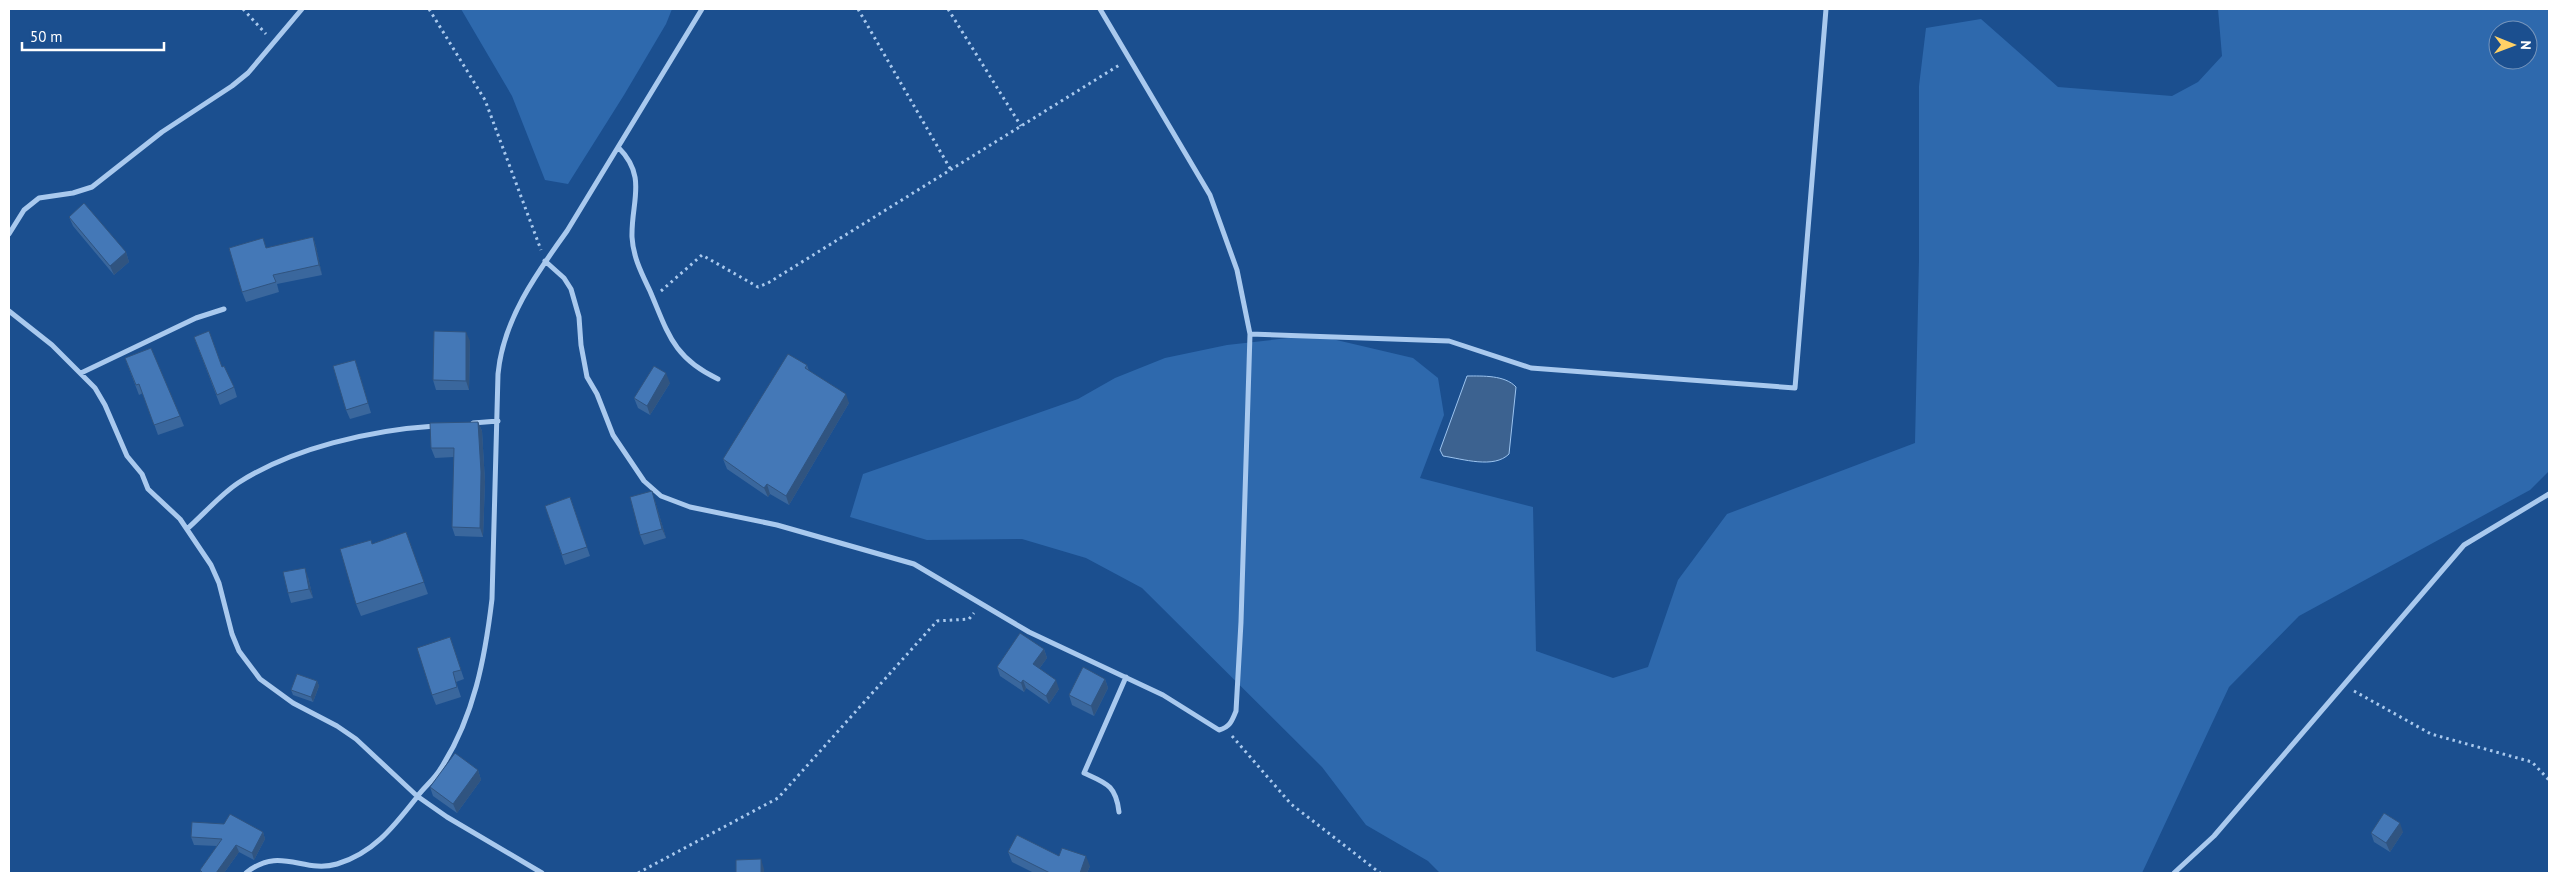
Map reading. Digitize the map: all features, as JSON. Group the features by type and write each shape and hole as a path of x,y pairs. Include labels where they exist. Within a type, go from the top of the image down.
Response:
{"street":[{"path":"9,234 24,210 39,198 78,192 92,187 162,132 232,86 248,73 302,9"},
{"path":"246,873 254,867 275,859 316,866 334,865 347,860 377,842 396,826 417,796 440,770 455,744 469,714 480,674 492,598 498,374 507,328 545,261 567,231 702,9"},
{"path":"545,261 564,278 571,289 578,317 587,378 597,394 613,435 644,480 661,496 690,507 777,525 914,564 1029,632 1163,695 1219,730 1226,728 1232,721 1236,711 1250,334 1237,270 1210,195 1100,9"},
{"path":"1250,334 1449,341 1531,368 1795,388 1826,9"},
{"path":"618,148 630,160 635,172 636,201 632,238 634,256 653,298 664,330 684,356 700,370 718,378"},
{"path":"81,373 196,318 224,309"},
{"path":"9,311 52,345 95,388 105,405 127,456 142,474 148,489 175,513 187,529 219,583 232,634 239,651 260,679 293,703 337,726 356,739 417,796 447,817 542,873"},
{"path":"469,423 498,421"},
{"path":"187,529 236,484 282,461 306,452 376,434 440,426"},
{"path":"2174,873 2214,836 2342,684 2464,544 2549,494"},
{"path":"1119,812 1118,800 1109,785 1084,773 1126,677"}],"path":[{"path":"243,9 275,43"},
{"path":"430,9 485,100 545,261"},
{"path":"858,9 951,170"},
{"path":"948,9 1021,126"},
{"path":"653,298 702,255 749,284 758,287 768,283 1130,58"},
{"path":"638,873 778,798 937,621 969,619 982,605"},
{"path":"2342,684 2431,734 2532,762 2549,780"},
{"path":"1226,728 1291,804 1380,873"}],"shaded area":[{"path":"461,9 672,9 666,24 624,95 568,184 545,180 512,96"},
{"path":"2218,9 2549,9 2549,471 2530,490 2299,616 2229,687 2142,873 1440,873 1428,861 1366,825 1322,767 1142,588 1086,558 1022,539 927,540 850,517 863,474 1078,399 1115,378 1165,358 1227,345 1315,335 1413,358 1438,378 1444,415 1420,478 1533,507 1536,651 1613,678 1648,667 1678,580 1727,514 1915,443 1919,260 1919,86 1926,28 1981,19 2058,87 2172,96 2198,82 2222,56"},
{"path":"1467,376 1500,378 1516,387 1509,454 1503,459 1487,462 1469,461 1443,456 1440,450"}],"building":[{"path":"84,203 126,252 110,266 69,217"},
{"path":"313,237 319,265 273,275 276,282 242,292 229,248 263,238 266,248"},
{"path":"209,331 222,367 224,366 234,387 217,395 194,337"},
{"path":"434,331 466,332 466,381 433,380"},
{"path":"151,348 180,416 154,425 139,384 136,385 125,358"},
{"path":"788,354 807,365 805,368 846,394 786,496 767,484 764,488 723,459"},
{"path":"355,360 368,403 346,410 333,366"},
{"path":"654,366 666,373 647,406 634,398"},
{"path":"478,422 481,472 480,528 452,527 454,448 431,448 430,423"},
{"path":"652,491 662,529 640,535 630,497"},
{"path":"570,497 587,547 562,555 545,506"},
{"path":"406,532 424,582 356,604 340,549 371,540 372,544"},
{"path":"305,568 309,589 288,593 283,572"},
{"path":"1020,633 1044,649 1033,664 1056,680 1046,696 1023,680 1021,683 997,667"},
{"path":"450,637 461,670 453,672 457,687 432,695 417,648"},
{"path":"1083,667 1105,679 1091,706 1069,695"},
{"path":"297,674 317,681 311,697 291,690"},
{"path":"455,753 478,770 453,804 430,787"},
{"path":"2384,813 2400,823 2386,843 2371,833"},
{"path":"230,814 263,832 252,853 236,845 216,873 203,873 200,870 222,839 191,837 192,822 224,824"},
{"path":"1017,835 1059,856 1062,848 1086,856 1080,873 1050,873 1008,852"},
{"path":"761,859 761,873 736,873 736,860"}]}
